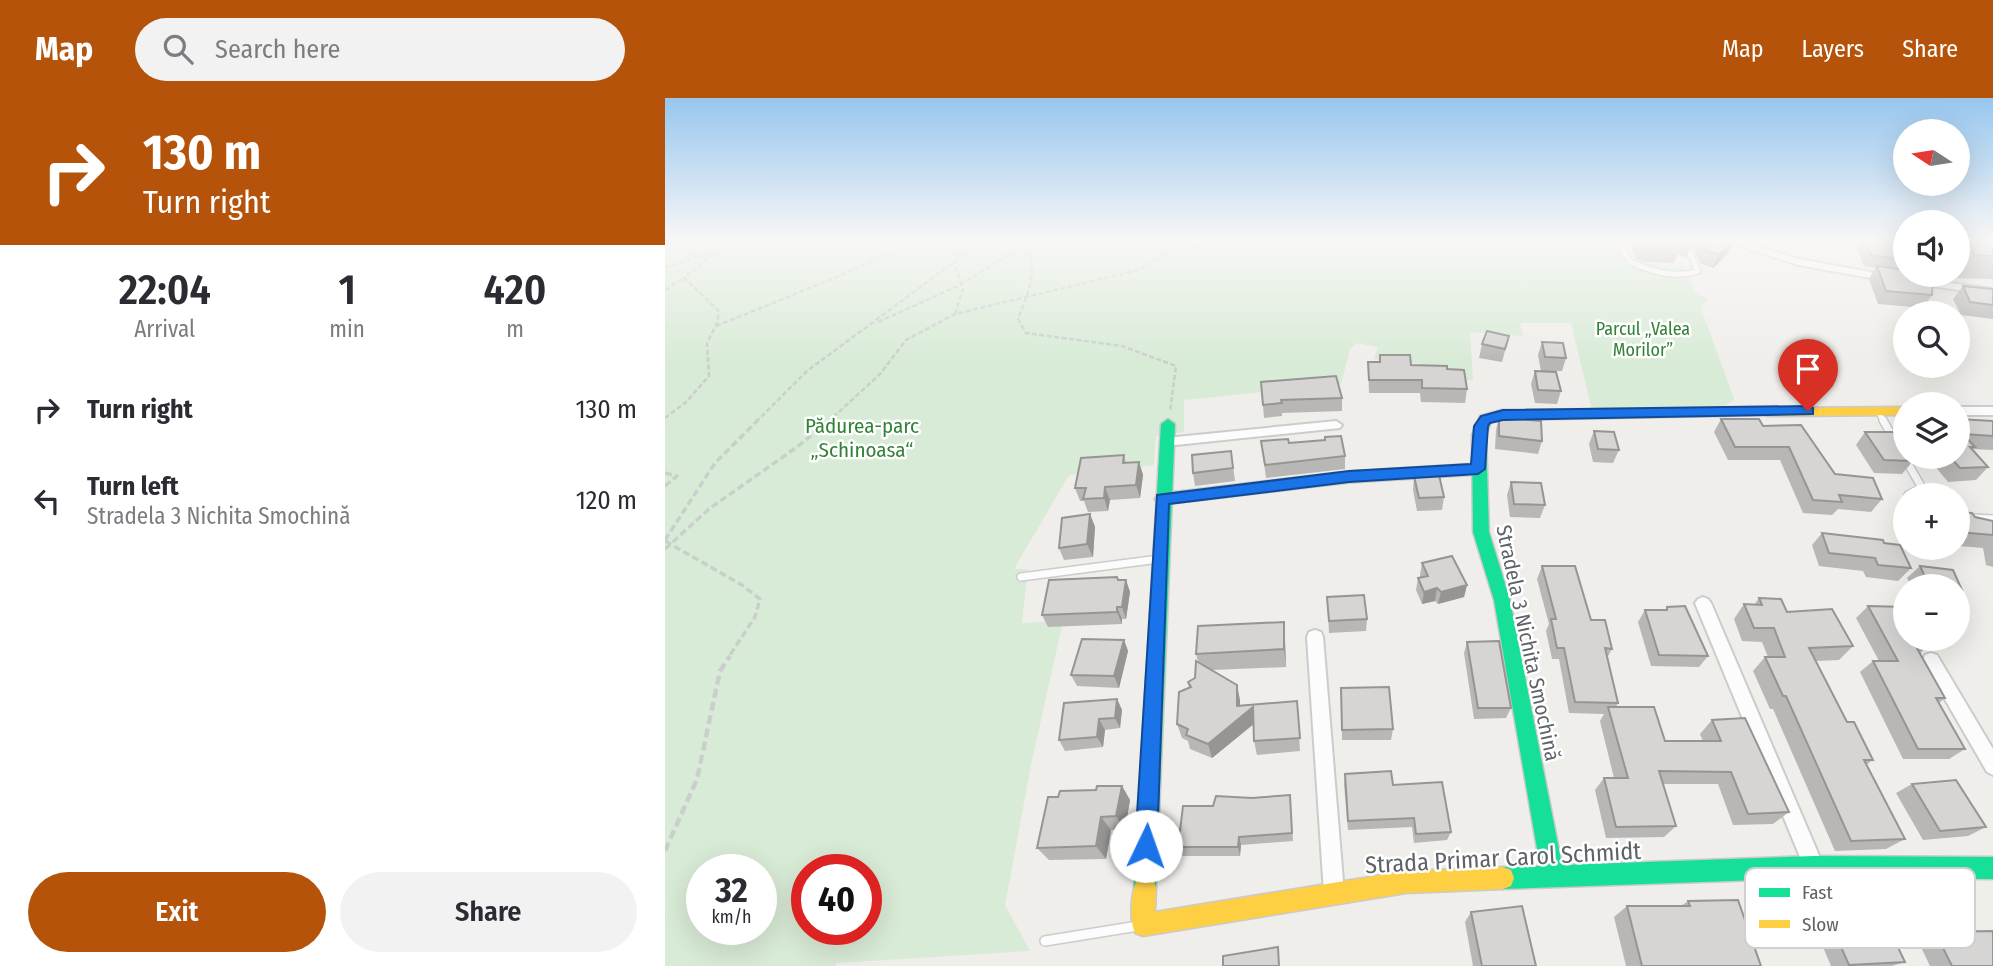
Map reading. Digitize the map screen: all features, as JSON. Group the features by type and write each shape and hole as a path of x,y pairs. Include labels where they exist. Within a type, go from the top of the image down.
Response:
{"street":[{"path":"1918,281 1993,292"},
{"path":"1878,411 1893,411"},
{"name":"Stradela 3 Nichita Smochină","path":"1553,876 1502,600 1481,532 1479,435 1486,419 1503,415 1878,411"},
{"path":"1970,411 1993,411"},
{"path":"1143,925 1162,499 1168,424"},
{"path":"1166,443 1336,425"},
{"path":"1162,499 1349,477 1478,469"},
{"path":"1703,603 1814,867"},
{"path":"1315,637 1334,892"},
{"path":"1931,660 1993,766"},
{"name":"Strada Primar Carol Schmidt","path":"1785,868 1993,868"},
{"name":"Strada Primar Carol Schmidt","path":"1143,925 1406,882 1745,869"}],"lane":[{"path":"1878,411 1893,438"},
{"path":"1970,517 1993,519"},
{"path":"1021,576 1160,559"},
{"path":"1045,941 1143,925"}],"path":[{"path":"665,290 680,281"},
{"path":"665,418 686,402 709,376 707,343 719,321 718,310 687,281"},
{"path":"716,326 828,281"},
{"path":"665,549 715,463 807,371 930,281"},
{"path":"1032,281 1018,318 1026,333 1128,345 1157,355 1176,366 1168,424"},
{"path":"667,542 797,447 851,403 880,374 906,340 955,314 1093,281"},
{"path":"873,323 914,309 961,282 963,289 955,314"},
{"path":"665,473 677,476 665,486"},
{"path":"665,851 697,779 720,671 755,617 760,599 742,585 667,542"}],"green space":[{"name":"Pădurea-parc „Schinoasa“","path":"665,281 1691,281 1696,294 1708,298 1701,308 1734,399 1724,407 1592,410 1571,323 1520,323 1523,336 1470,332 1473,380 1423,378 1423,364 1374,359 1378,347 1357,343 1350,349 1341,384 1184,400 1184,432 1156,436 1154,465 1069,475 1014,569 1028,569 1022,623 1063,621 1031,765 1005,905 1030,951 836,963 836,966 665,966"}],"building":[{"path":"1882,281 1893,281 1893,287 1932,287 1932,295 1886,291"},
{"path":"1963,287 1993,289 1993,305 1970,301"},
{"path":"1487,331 1509,336 1505,349 1482,344"},
{"path":"1542,342 1563,343 1566,358 1545,357"},
{"path":"1380,355 1410,355 1411,365 1447,366 1447,369 1464,370 1467,389 1422,388 1422,380 1369,380 1368,362 1380,362"},
{"path":"1535,371 1556,372 1561,391 1538,390"},
{"path":"1336,376 1342,398 1281,400 1282,403 1263,405 1261,382"},
{"path":"1499,417 1541,421 1542,441 1499,436"},
{"path":"1721,419 1759,419 1763,426 1801,425 1835,474 1873,478 1882,499 1839,495 1842,502 1813,500 1789,447 1735,447"},
{"path":"1970,420 1993,421 1993,436 1970,434"},
{"path":"1594,431 1614,432 1619,450 1598,449"},
{"path":"1865,432 1893,432 1893,460 1884,460"},
{"path":"1341,436 1345,456 1265,465 1261,441 1288,439 1289,443"},
{"path":"1970,447 1988,467 1970,468"},
{"path":"1231,451 1233,468 1193,473 1192,455"},
{"path":"1124,455 1123,463 1139,462 1136,485 1105,487 1104,498 1083,499 1086,488 1075,488 1081,458"},
{"path":"1439,475 1444,497 1419,498 1414,476"},
{"path":"1511,482 1541,483 1545,505 1514,504"},
{"path":"1970,513 1975,517 1993,521 1993,535 1970,533"},
{"path":"1090,514 1087,544 1059,548 1062,518"},
{"path":"1822,533 1883,540 1884,543 1893,544 1893,560 1907,560 1911,568 1878,565 1875,558 1829,553"},
{"path":"1452,556 1467,585 1441,592 1437,588 1424,592 1418,578 1428,576 1422,563"},
{"path":"1542,566 1575,566 1591,620 1605,620 1612,649 1605,648 1618,703 1575,702 1564,648 1557,648 1551,619 1556,619"},
{"path":"1920,566 1953,570 1955,574 1924,574"},
{"path":"1117,577 1118,580 1126,580 1122,607 1117,607 1117,612 1042,615 1049,580"},
{"path":"1364,595 1367,619 1329,621 1327,597"},
{"path":"1759,598 1781,599 1787,612 1832,609 1853,646 1809,648 1847,722 1854,722 1873,760 1864,760 1905,839 1851,841 1786,696 1783,696 1765,657 1785,657 1774,628 1754,628 1744,604 1762,605"},
{"path":"1685,606 1708,656 1659,655 1645,610 1667,610 1667,607"},
{"path":"1868,606 1893,607 1893,651 1919,651 1945,698 1936,698 1965,749 1918,749 1873,661 1898,661"},
{"path":"1284,622 1284,649 1196,654 1198,626"},
{"path":"1082,639 1124,640 1114,676 1071,675"},
{"path":"1499,641 1511,708 1478,708 1467,642"},
{"path":"1196,661 1237,685 1237,706 1297,701 1300,738 1254,741 1253,707 1208,744 1186,735 1188,729 1177,724 1179,692 1191,687 1188,682 1195,678"},
{"path":"1389,687 1393,729 1342,730 1341,688"},
{"path":"1117,699 1115,718 1099,719 1097,737 1059,740 1064,703"},
{"path":"1608,707 1654,707 1665,741 1721,741 1712,720 1745,718 1789,812 1748,814 1731,772 1659,771 1676,826 1616,827 1604,778 1628,778"},
{"path":"1391,771 1393,785 1442,782 1451,832 1416,834 1414,818 1348,821 1345,774"},
{"path":"1956,780 1986,827 1940,831 1912,784"},
{"path":"1097,786 1122,786 1116,816 1101,817 1096,846 1037,848 1048,797 1058,797 1060,791 1096,790"},
{"path":"1290,795 1292,833 1239,837 1238,847 1178,847 1183,806 1213,806 1216,796 1252,798"},
{"path":"1738,900 1745,920 1745,948 1755,948 1761,966 1642,966 1627,906 1690,906 1688,901"},
{"path":"1522,906 1536,966 1482,966 1471,912"},
{"path":"1975,931 1993,931 1993,966 1952,966 1943,948 1975,948"},
{"path":"1278,947 1279,966 1223,966 1223,956"},
{"path":"1841,948 1898,948 1905,962 1849,965"}],"traffic: fast":[{"path":"1553,876 1502,600 1481,532 1479,435 1485,419 1502,415 1767,412"},
{"path":"1145,887 1168,424"},
{"path":"1786,868 1993,868"},
{"path":"1503,878 1745,869"}],"traffic: slow":[{"path":"1767,412 1893,411"},
{"path":"1145,887 1143,925 1406,882 1503,878"}],"route":[{"path":"1146,846 1162,499 1349,477 1478,469 1481,426 1491,416 1808,411"}],"park label":[{"name":"Parcul „Valea Morilor”","path":"1643,339"}]}
